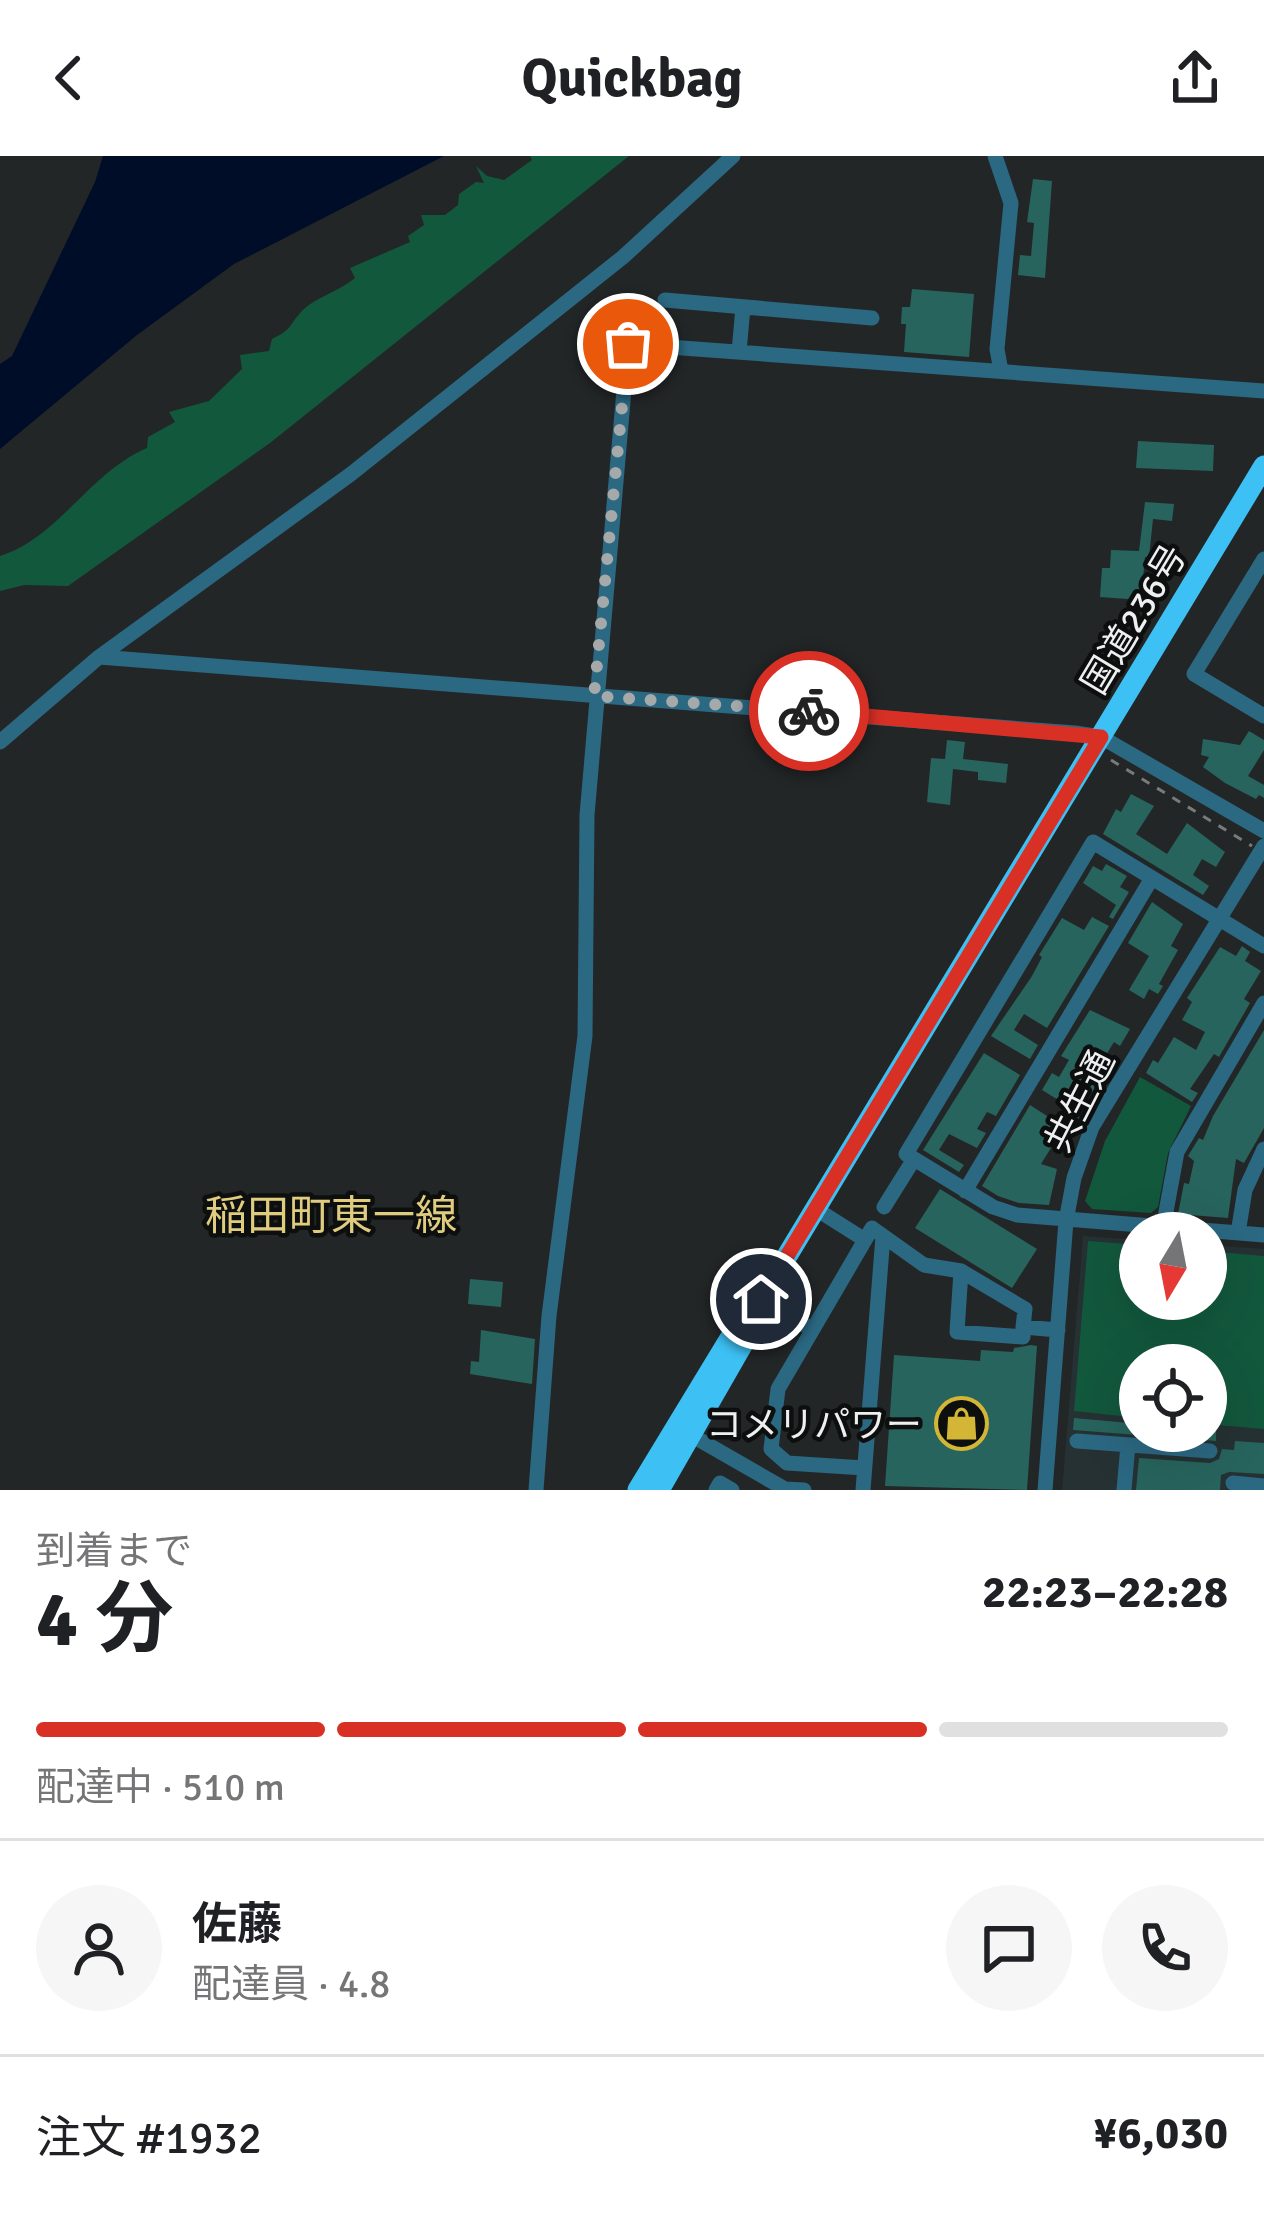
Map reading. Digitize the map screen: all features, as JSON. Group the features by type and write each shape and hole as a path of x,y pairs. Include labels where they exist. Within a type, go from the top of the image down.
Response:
{"highway":[{"name":"国道236号","path":"638,1490 745,1340 761,1299 1110,742 1264,466"},
{"name":"国道236号","path":"659,1490 684,1431"}],"street":[{"path":"0,742 99,657 351,474 622,256 734,156"},
{"path":"995,156 1010,203 997,349 1001,371"},
{"path":"665,300 872,319"},
{"path":"740,352 743,307"},
{"path":"536,1490 550,1316 585,1036 586,815 628,344 1264,391"},
{"path":"1264,559 1194,674 1259,713 1264,692"},
{"path":"99,657 1110,742 1264,831"},
{"path":"1119,1224 1017,1215 964,1191 906,1154 1094,842 1264,946"},
{"name":"共生通","path":"1045,1490 1066,1220 1074,1178 1093,1126 1262,848"},
{"path":"964,1191 1152,878"},
{"path":"1166,1212 1178,1152 1264,1004"},
{"path":"1238,1233 1245,1190 1264,1149"},
{"path":"884,1207 914,1159"},
{"path":"816,1209 865,1240"},
{"path":"864,1468 787,1462 771,1449 778,1389 872,1228 924,1265 961,1271 1025,1309 1023,1337 957,1332 961,1271"},
{"path":"1227,1232 1264,1235"},
{"path":"862,1490 883,1236"},
{"path":"761,1299 811,1329"},
{"path":"1023,1327 1058,1330"},
{"path":"684,1431 760,1483 803,1490"},
{"path":"1077,1441 1119,1444"},
{"path":"1124,1490 1127,1452"},
{"path":"760,1483 779,1456"},
{"path":"716,1490 720,1483 732,1490"},
{"path":"1232,1483 1264,1486"}],"path":[{"path":"1110,742 1111,761 1262,848"}],"shaded area":[{"path":"1083,1236 1119,1239 1119,1320 1227,1320 1227,1246 1264,1249 1264,1490 1062,1490"}],"green space":[{"path":"530,156 629,156 270,443 68,586 24,585 0,591 0,556 39,535 108,472 147,448 148,437 175,422 169,412 209,401 242,369 240,355 269,351 272,339 287,330 307,306 355,278 350,268 410,242 408,236 424,225 421,215 445,215 458,205 459,194 476,182 484,183 476,166 487,176 504,180 532,160"},
{"path":"1140,1077 1191,1106 1168,1153 1158,1207 1152,1212 1092,1209 1085,1201 1105,1141"},
{"path":"1088,1241 1119,1243 1119,1320 1227,1320 1227,1253 1264,1256 1264,1429 1227,1426 1227,1344 1119,1344 1119,1416 1074,1411"}],"water":[{"path":"103,156 444,156 234,264 137,335 0,449 0,364 12,356"}],"building":[{"path":"1033,179 1052,181 1045,278 1018,275 1020,255 1031,256 1034,223 1027,222"},
{"path":"912,289 974,294 969,357 904,352 902,307 910,307"},
{"path":"1138,441 1214,445 1213,471 1136,468"},
{"path":"1145,502 1174,504 1172,521 1153,519 1149,557 1145,557 1142,589 1156,590 1155,601 1100,597 1102,568 1110,568 1111,550 1139,551"},
{"path":"1249,731 1264,740 1264,750 1248,776 1264,785 1264,798 1256,799 1203,767 1209,757 1201,755 1203,739 1240,745"},
{"path":"947,740 965,742 963,759 1008,764 1006,783 978,780 978,772 953,769 950,805 927,802 931,758 945,759"},
{"path":"1131,794 1154,806 1136,834 1167,854 1187,823 1225,852 1216,867 1202,859 1193,875 1209,886 1203,895 1103,834 1116,809 1121,812"},
{"path":"1106,864 1127,876 1120,887 1129,892 1113,919 1109,917 1116,905 1083,883 1093,866 1102,871"},
{"path":"1152,902 1183,924 1171,946 1178,950 1159,984 1163,986 1158,994 1149,989 1144,999 1129,990 1149,956 1128,943"},
{"path":"1092,917 1109,926 1047,1028 1024,1014 1014,1030 1038,1045 1030,1059 991,1036 1032,976 1062,918 1084,930"},
{"path":"1242,946 1250,952 1245,961 1261,971 1244,999 1250,1003 1219,1057 1214,1054 1190,1089 1198,1093 1192,1102 1146,1073 1174,1037 1196,1050 1205,1032 1182,1020 1192,1002 1187,998 1220,947 1236,956"},
{"path":"1090,1010 1130,1029 1120,1046 1114,1042 1101,1063 1107,1066 1097,1083 1103,1086 1060,1146 1054,1143 1041,1164 1057,1169 1049,1205 998,1196 982,1186 1030,1105 1058,1123 1068,1106 1042,1090 1052,1073 1059,1077 1069,1060 1061,1056"},
{"path":"1264,1030 1264,1128 1244,1163 1236,1159 1228,1218 1227,1212 1178,1212 1194,1161 1188,1156 1199,1138 1203,1140"},
{"path":"984,1053 1020,1075 996,1116 987,1112 977,1129 986,1133 977,1148 949,1134 939,1150 964,1165 959,1172 923,1150"},
{"path":"940,1189 1037,1249 1012,1288 915,1228"},
{"path":"470,1279 503,1282 501,1307 468,1304"},
{"path":"481,1330 535,1339 532,1384 470,1374 471,1361 479,1362"},
{"name":"コメリパワー","path":"1037,1346 1027,1490 885,1486 894,1355 980,1361 981,1350 1013,1352"},
{"path":"1074,1418 1119,1422 1119,1434 1073,1430"},
{"path":"1235,1441 1264,1443 1264,1474 1229,1472 1221,1475 1220,1490 1136,1490 1139,1458 1210,1463 1221,1452 1234,1450"}],"way so far":[{"path":"628,344 594,696 809,711"}],"place":[{"name":"コメリパワー","path":"961,1424"}],"district":[{"name":"稲田町東一線","path":"331,1215"}],"route":[{"path":"761,1299 1101,737 809,711"}]}
